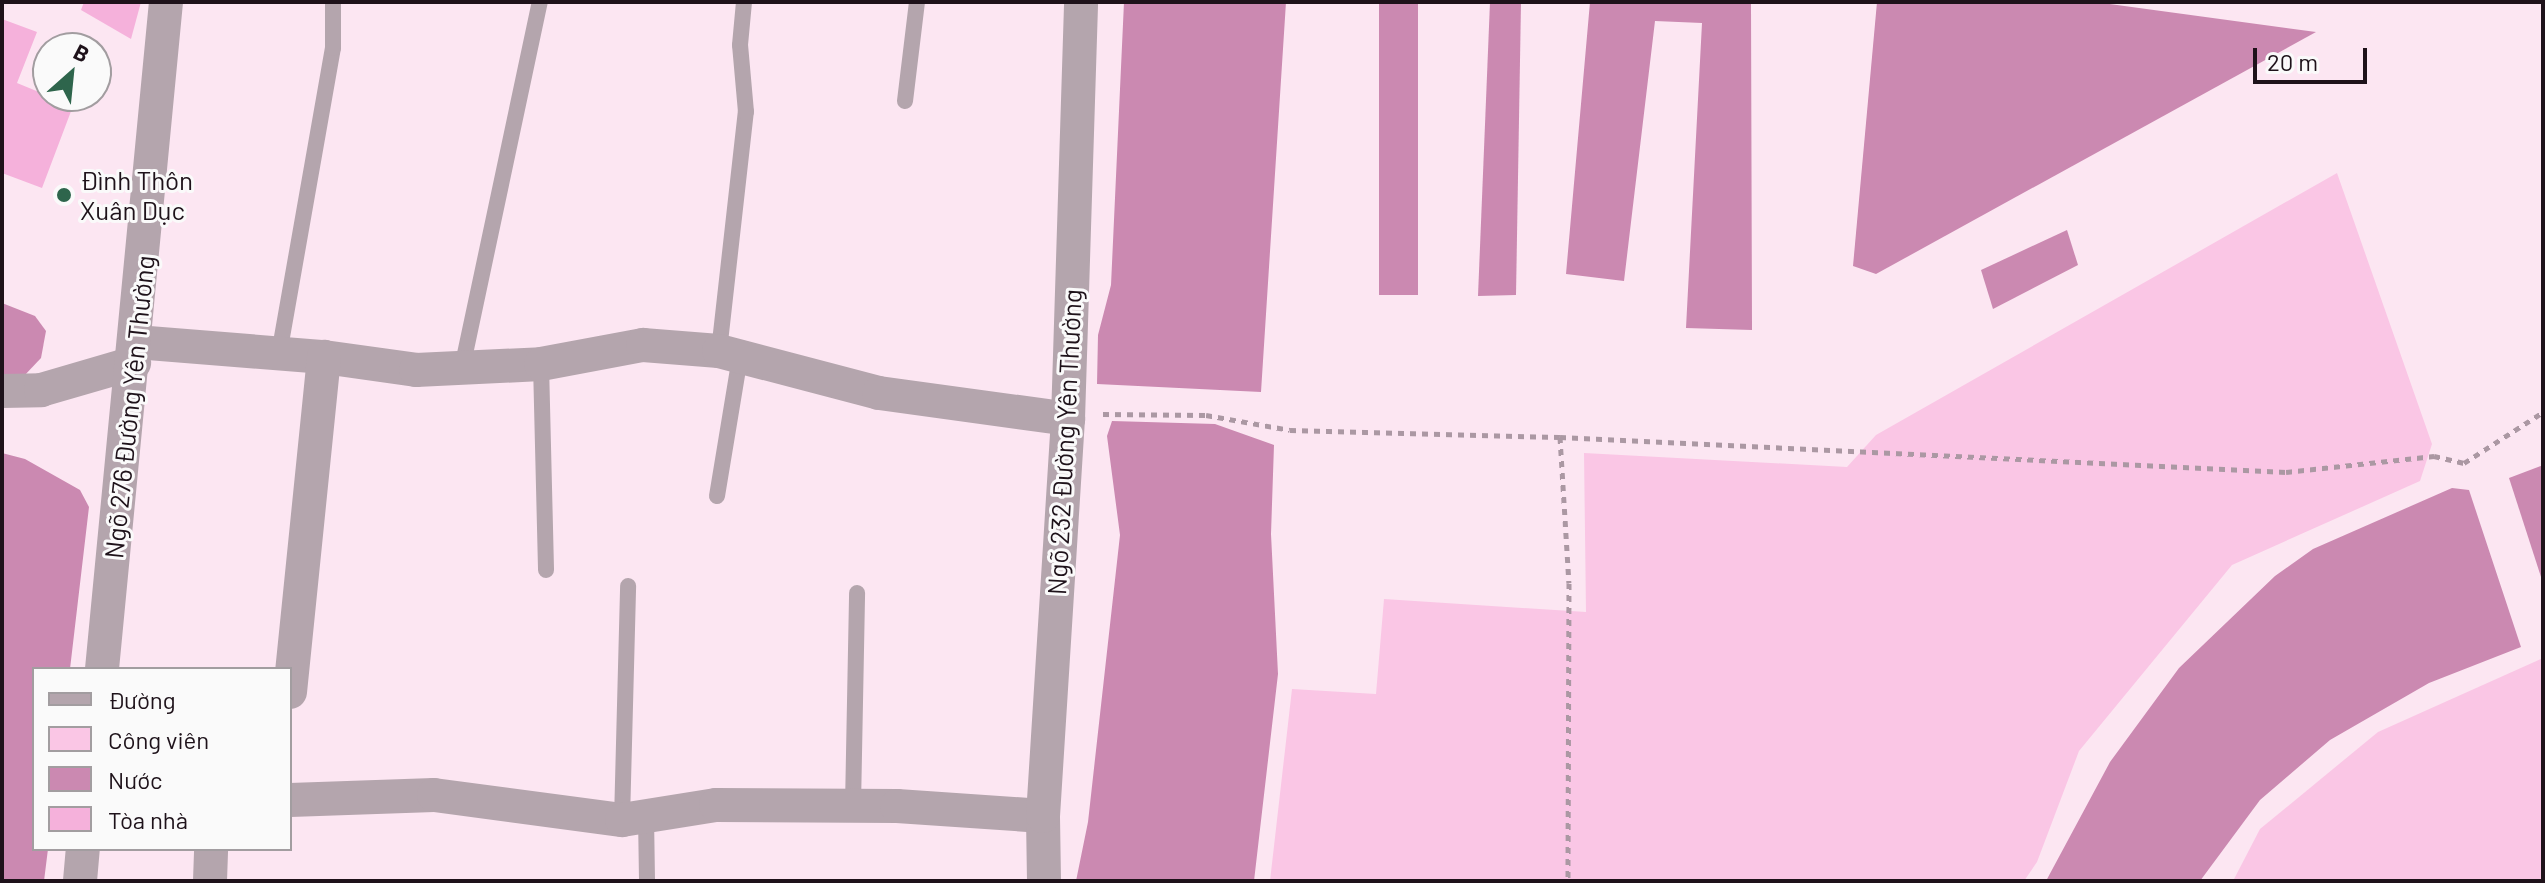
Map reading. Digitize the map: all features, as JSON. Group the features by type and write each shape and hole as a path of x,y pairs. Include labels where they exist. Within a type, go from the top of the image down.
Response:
{"street":[{"name":"Ngõ 276 Đường Yên Thường","path":"102,667 135,353 166,2"},
{"name":"Ngõ 232 Đường Yên Thường","path":"1044,881 1043,816 1068,419 1081,2"},
{"path":"2,391 41,390 135,353 279,354 416,370 541,364 643,345 729,354 879,393 1068,419"},
{"path":"292,672 324,357"},
{"path":"292,800 434,795 634,818 716,805 853,806 1043,816"},
{"path":"80,881 83,851"},
{"path":"210,881 211,851"}],"lane":[{"path":"279,354 333,48 333,2"},
{"path":"462,368 540,2"},
{"path":"717,496 746,112 740,45 744,2"},
{"path":"905,101 917,2"},
{"path":"541,364 546,570"},
{"path":"628,586 634,818 647,881"},
{"path":"853,806 857,593"}],"path":[{"path":"1068,419 1206,415 1290,430 1560,437 2286,472 2434,456 2464,463 2543,412"},
{"path":"1560,437 1569,583 1568,881"}],"green space":[{"path":"2337,173 2432,444 2420,481 2232,565 2079,751 2037,862 2024,881 1270,881 1292,689 1376,694 1384,599 1586,612 1584,453 1847,467 1876,435"},
{"path":"2543,658 2543,881 2233,881 2260,829 2378,732"}],"water":[{"path":"1124,2 1286,2 1261,392 1097,384 1098,335 1111,285"},
{"path":"1379,2 1418,2 1418,295 1379,295"},
{"path":"1490,2 1521,2 1516,295 1478,296"},
{"path":"1590,2 1751,2 1752,330 1686,328 1702,23 1655,21 1624,281 1566,274"},
{"path":"1877,2 2095,2 2316,32 1876,274 1853,266"},
{"path":"2067,230 2078,265 1993,309 1981,270"},
{"path":"2,303 35,316 46,331 41,358 23,377 2,379"},
{"path":"1112,421 1215,424 1274,445 1271,534 1278,674 1254,881 1076,881 1088,822 1120,535 1107,436"},
{"path":"2,453 25,459 80,490 89,507 70,667 32,667 32,851 48,851 44,881 2,881"},
{"path":"2543,465 2543,583 2509,478"},
{"path":"2452,488 2469,490 2521,647 2429,683 2330,740 2260,800 2200,881 2046,881 2110,762 2179,668 2275,576 2313,549"}],"building":[{"path":"84,2 141,2 131,39 81,10"},
{"path":"2,19 37,32 32,32 32,45 17,83 32,89 32,112 71,112 42,188 2,173"}],"place":[{"name":"Đình Thôn Xuân Dục","path":"64,195"}]}
